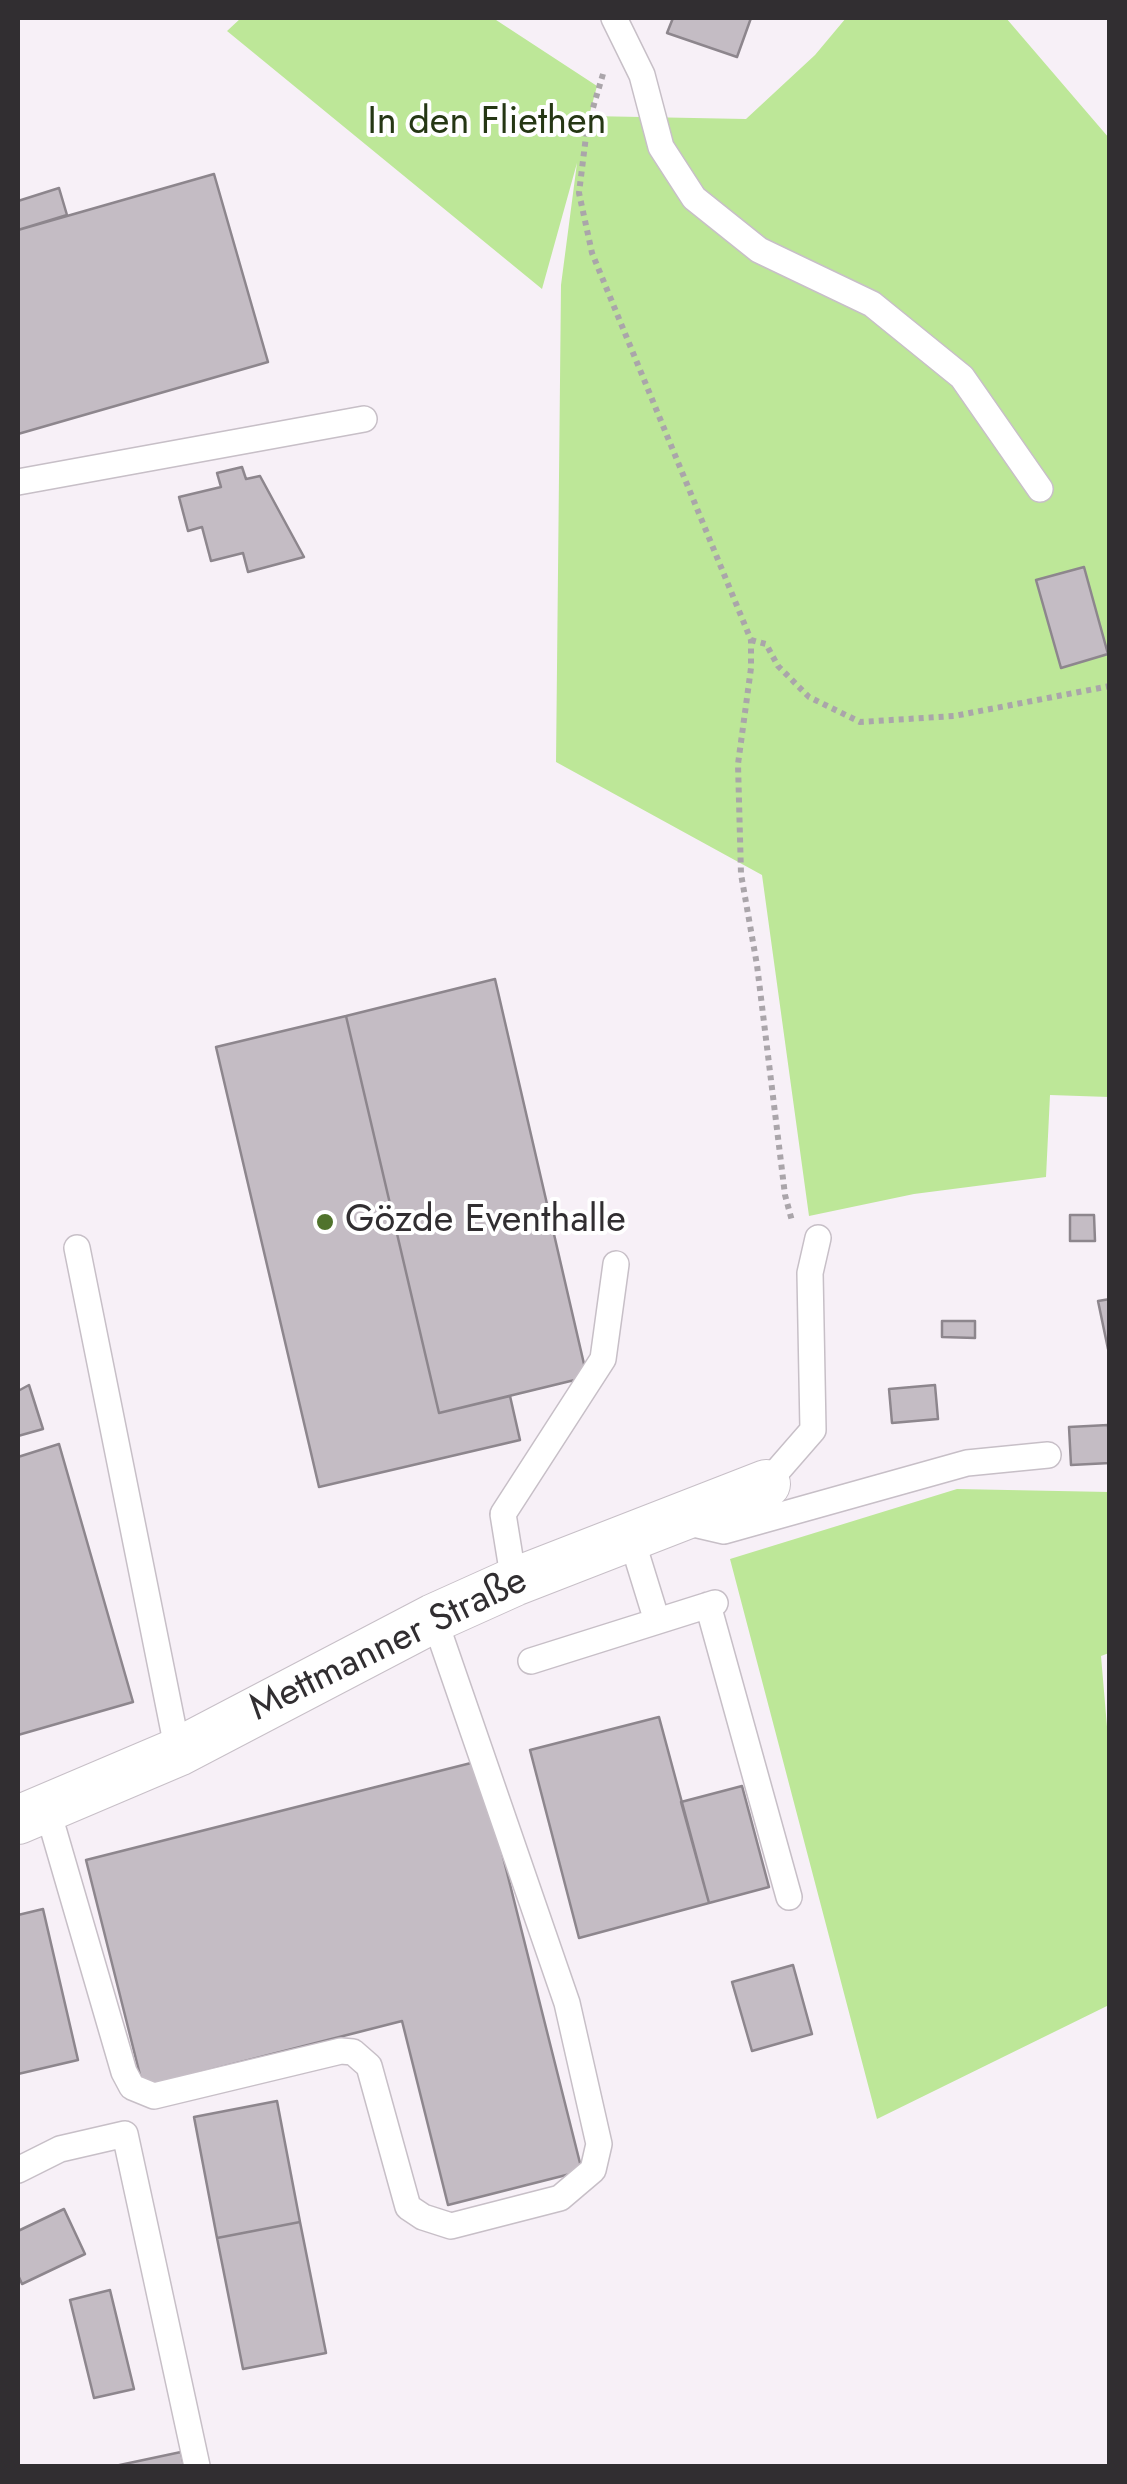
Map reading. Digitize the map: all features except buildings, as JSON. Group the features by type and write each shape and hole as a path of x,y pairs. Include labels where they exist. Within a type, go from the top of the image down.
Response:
{"street":[{"name":"Mettmanner Straße","path":"32,1814 178,1752 434,1618 514,1582 766,1484"}],"lane":[{"path":"615,22 642,74 661,146 694,198 759,250 872,304 962,378 1040,489"},
{"path":"18,482 364,419"},
{"path":"766,1484 814,1430 810,1273 818,1238"},
{"path":"78,1248 178,1752"},
{"path":"514,1582 503,1514 603,1359 616,1264"},
{"path":"676,1520 724,1531 967,1463 1048,1455"},
{"path":"630,1537 658,1621"},
{"path":"531,1661 711,1604 788,1897"},
{"path":"32,1814 132,2088 154,2096 341,2051 353,2052 369,2066 408,2206 423,2217 451,2226 560,2198 593,2170 599,2144 567,2003 434,1618"},
{"path":"18,2170 60,2149 125,2134 198,2466"}],"path":[{"path":"615,22 587,128 579,193 592,253 750,640 751,668 738,764 741,874 785,1195 792,1221 818,1238"},
{"path":"750,640 766,644 778,666 809,697 860,722 954,716 1110,686"}],"green space":[{"name":"In den Fliethen","path":"241,18 493,18 597,86 589,116 746,119 815,55 846,18 1006,18 1109,138 1109,1097 1050,1095 1046,1177 914,1194 809,1216 762,875 556,762 561,285 577,163 542,289 227,31"},
{"path":"957,1489 1109,1492 1109,1653 1101,1656 1110,1762 1109,2005 877,2119 730,1559"}],"place":[{"name":"Gözde Eventhalle","path":"325,1222"}]}
